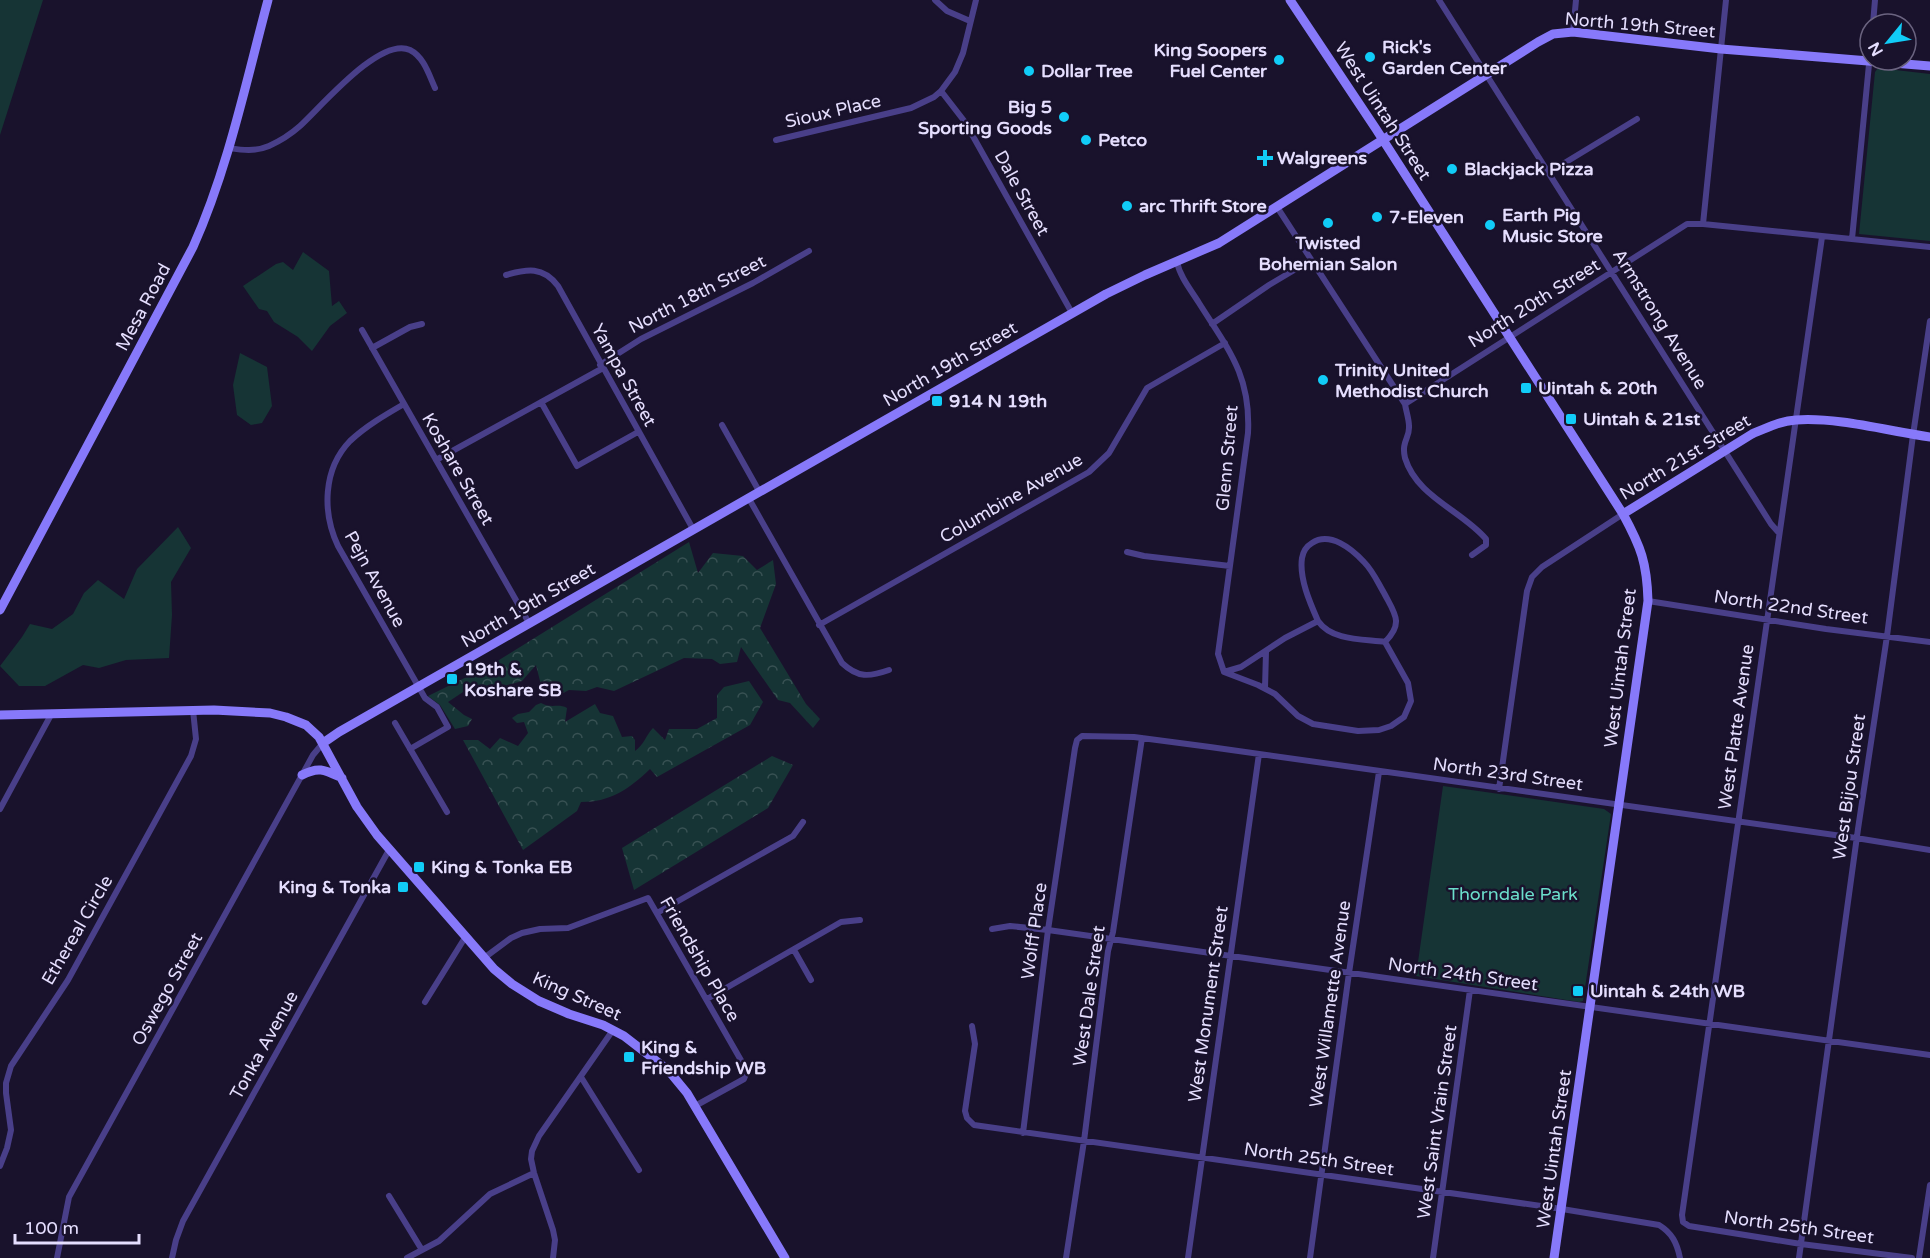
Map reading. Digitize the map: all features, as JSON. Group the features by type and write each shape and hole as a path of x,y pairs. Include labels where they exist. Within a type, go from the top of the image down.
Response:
{"street":[{"name":"Mesa Road","path":"0,610 193,247 208,213 268,0"},
{"path":"941,91 955,72 963,53 976,0"},
{"name":"West Uintah Street","path":"1290,0 1383,140 1623,514 1634,534 1646,567 1648,601 1554,1258"},
{"name":"Armstrong Avenue","path":"1439,0 1771,524 1779,532"},
{"path":"1573,32 1576,0"},
{"path":"1703,224 1726,0"},
{"path":"936,1 947,11 970,21"},
{"name":"North 19th Street","path":"323,743 1072,313 1132,280 1219,243 1485,74 1553,34 1573,32 1721,49 1858,59"},
{"path":"228,148 257,150 283,139 300,126 363,66 379,54 389,50 402,48 416,54 435,88"},
{"path":"1852,239 1869,72"},
{"name":"Sioux Place","path":"776,140 897,112 927,101 941,91"},
{"name":"Dale Street","path":"941,91 969,129 1072,313"},
{"path":"1548,173 1637,119"},
{"path":"1277,207 1405,404 1409,426 1404,445 1408,465 1418,481 1428,493 1486,539 1486,545 1472,555"},
{"name":"North 20th Street","path":"1405,404 1681,228 1694,223 1930,247"},
{"name":"West Platte Avenue","path":"1683,1222 1682,1215 1822,237"},
{"name":"North 18th Street","path":"436,460 602,366 641,339 753,283 809,251"},
{"path":"1212,324 1264,288 1311,260"},
{"name":"Glenn Street","path":"1177,262 1184,279 1225,343 1242,377 1249,410 1248,433 1218,654 1224,672"},
{"name":"Yampa Street","path":"506,275 533,270 547,275 555,282 693,529"},
{"name":"West Bijou Street","path":"1799,1258 1930,321"},
{"path":"372,348 410,327 422,324"},
{"name":"Koshare Street","path":"362,330 529,623"},
{"name":"Columbine Avenue","path":"819,625 1097,466 1108,453 1147,388 1225,343"},
{"path":"541,402 577,466 638,432"},
{"name":"Pejn Avenue","path":"404,404 375,421 349,443 331,476 328,514 338,546 425,698 437,707 448,727 410,749"},
{"name":"North 21st Street","path":"1499,789 1527,591 1532,577 1542,567 1725,450 1764,428 1797,420 1834,422 1930,437"},
{"path":"722,425 759,491"},
{"path":"748,497 837,657 848,669 856,673 871,676 889,670"},
{"path":"1327,539 1338,541 1358,556 1370,570 1394,611 1397,621 1395,630 1385,642 1340,636 1324,628 1318,621 1302,570 1303,556 1310,544 1327,539"},
{"path":"1127,552 1230,566"},
{"name":"North 22nd Street","path":"1648,601 1930,642"},
{"path":"1224,672 1241,667 1285,638 1318,621"},
{"path":"1224,672 1265,688 1298,716 1313,724 1366,731 1386,728 1404,717 1412,701 1408,683 1385,642"},
{"path":"1265,688 1266,652"},
{"name":"Ethereal Circle","path":"0,1166 8,1148 11,1131 6,1083 11,1066 68,980 191,756 195,739 193,710"},
{"path":"0,715 52,712 243,711 286,717 306,725 316,732 323,743"},
{"path":"0,809 52,712"},
{"path":"395,723 447,812"},
{"name":"North 23rd Street","path":"1082,736 1142,738 1930,850"},
{"name":"Wolff Place","path":"1023,1133 1048,930 1075,748 1077,740 1082,736"},
{"name":"West Dale Street","path":"1066,1258 1110,940 1142,738"},
{"name":"Oswego Street","path":"57,1258 69,1197 313,755 323,743"},
{"name":"King Street","path":"323,743 368,823 389,850 503,977 539,1001 613,1030 634,1042 668,1070 683,1087 785,1258"},
{"name":"West Monument Street","path":"1188,1258 1259,754"},
{"path":"302,775 318,769 342,778"},
{"name":"West Willamette Avenue","path":"1310,1258 1379,772"},
{"path":"657,913 793,836 803,822"},
{"name":"Tonka Avenue","path":"172,1258 183,1221 389,850"},
{"name":"Friendship Place","path":"484,958 511,938 522,933 540,929 568,928 648,898 746,1069 744,1079 694,1106"},
{"path":"707,999 841,922 860,920"},
{"name":"North 24th Street","path":"992,929 1010,926 1048,930 1930,1055"},
{"path":"425,1002 466,936"},
{"path":"794,950 811,980"},
{"path":"71,957 79,961"},
{"name":"West Saint Vrain Street","path":"1433,1258 1470,990"},
{"name":"North 25th Street","path":"972,1026 975,1044 965,1111 967,1118 974,1125 1562,1209 1659,1225 1675,1240 1680,1258"},
{"path":"553,1258 555,1240 553,1230 531,1159 535,1144 613,1030"},
{"path":"581,1077 639,1170"},
{"path":"407,1258 438,1241 490,1194 534,1173"},
{"path":"1919,1258 1930,1185"},
{"path":"389,1196 422,1250"},
{"name":"North 25th Street","path":"1683,1222 1689,1226 1801,1244 1912,1258"}],"green space":[{"path":"0,0 43,0 0,135"},
{"path":"1875,72 1930,74 1930,241 1859,234"},
{"path":"303,252 329,271 332,306 339,301 347,313 330,326 312,351 298,337 274,322 267,311 259,309 243,286 276,264 283,262 293,270"},
{"path":"240,353 267,367 272,406 262,423 251,425 237,415 233,385"},
{"path":"178,527 191,548 171,582 172,615 169,658 126,660 99,668 83,665 45,686 19,686 0,666 30,624 52,629 73,614 84,593 98,580 124,599 137,569"},
{"path":"689,542 698,573 713,553 743,556 757,570 773,560 776,584 760,628 806,704 820,719 813,728 790,703 778,700 741,647 737,662 720,664 712,659 684,658 614,691 597,687 586,691 569,690 552,699 542,689 536,665 522,681 498,688 483,685 466,690 448,702 472,719 468,726 455,729 440,705 428,696 491,665"},
{"path":"749,681 763,702 750,725 657,777 650,769 635,783 619,793 601,800 581,802 577,811 523,850 463,740 478,740 490,749 500,738 518,746 528,733 524,722 517,723 512,718 518,714 529,712 541,703 548,706 561,706 567,708 565,722 595,704 600,713 613,716 622,737 632,736 635,740 635,751 653,728 665,740 669,729 697,729 717,718 717,695 724,687"},
{"path":"772,756 793,765 768,808 634,890 622,848"},
{"name":"Thorndale Park","path":"1443,786 1604,809 1611,814 1583,1001 1416,976"}],"place":[{"name":"Rick's Garden Center","path":"1370,57"},
{"name":"King Soopers Fuel Center","path":"1279,60"},
{"name":"Dollar Tree","path":"1029,71"},
{"name":"Big 5 Sporting Goods","path":"1064,117"},
{"name":"Petco","path":"1086,140"},
{"name":"Walgreens","path":"1265,158"},
{"name":"Blackjack Pizza","path":"1452,169"},
{"name":"arc Thrift Store","path":"1127,206"},
{"name":"7-Eleven","path":"1377,217"},
{"name":"Twisted Bohemian Salon","path":"1328,223"},
{"name":"Earth Pig Music Store","path":"1490,225"},
{"name":"Trinity United Methodist Church","path":"1323,380"},
{"name":"Uintah & 20th","path":"1526,388"},
{"name":"914 N 19th","path":"937,401"},
{"name":"Uintah & 21st","path":"1571,419"},
{"name":"19th & Koshare SB","path":"452,679"},
{"name":"King & Tonka EB","path":"419,867"},
{"name":"King & Tonka","path":"403,887"},
{"name":"Uintah & 24th WB","path":"1578,991"},
{"name":"King & Friendship WB","path":"629,1057"}]}
